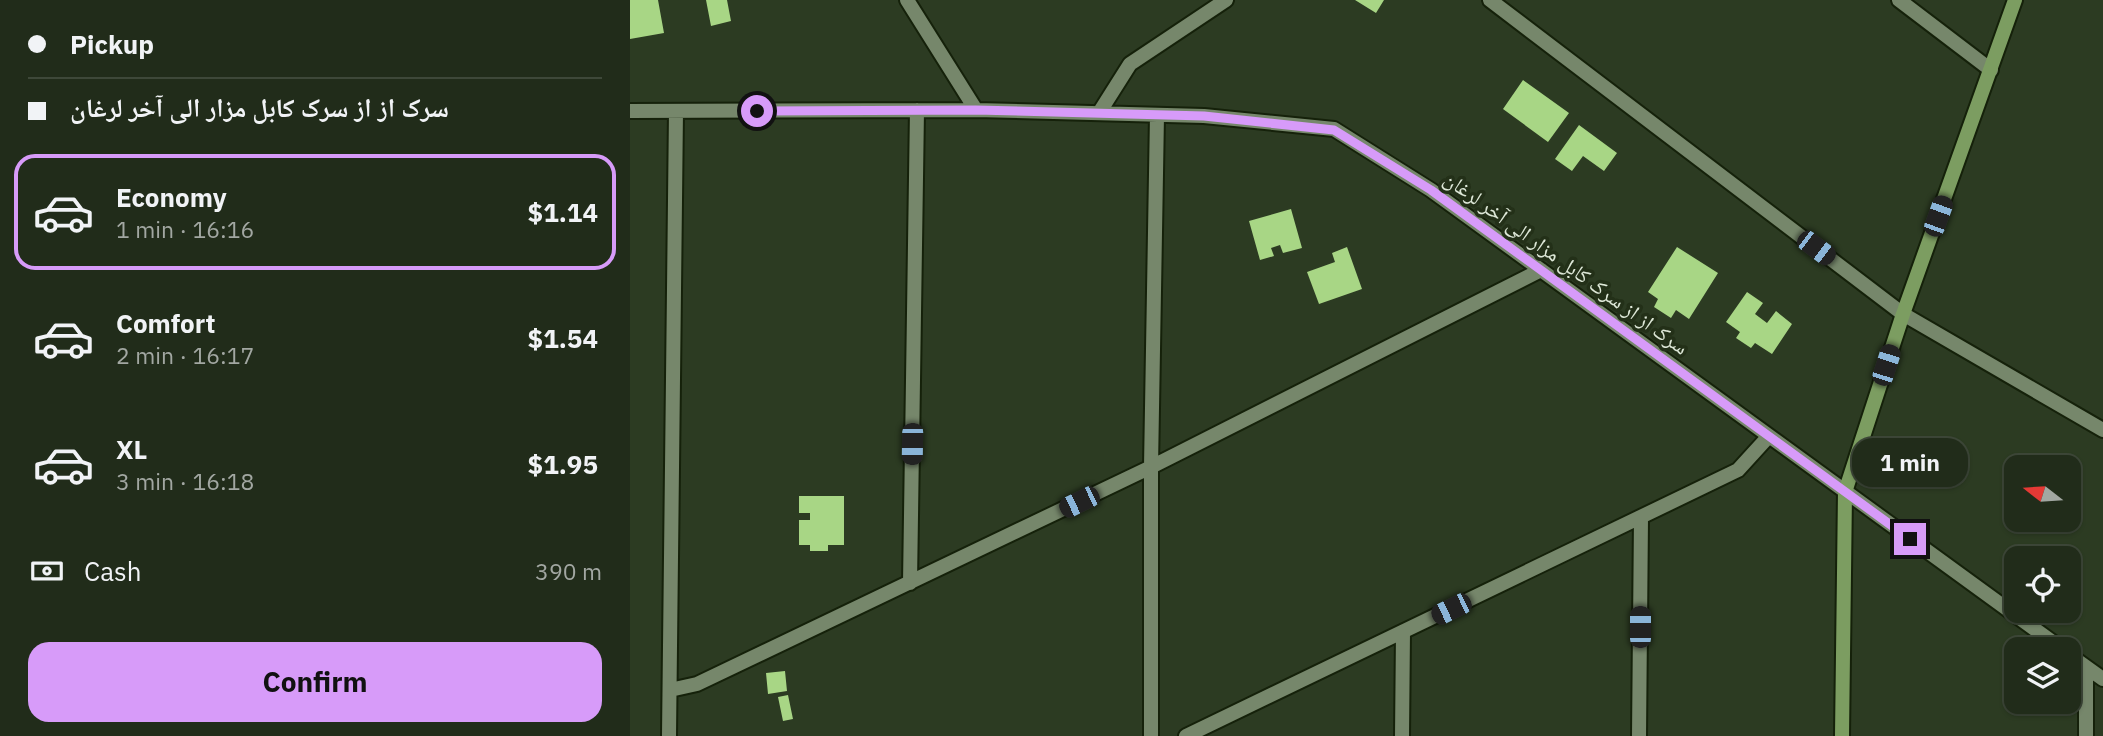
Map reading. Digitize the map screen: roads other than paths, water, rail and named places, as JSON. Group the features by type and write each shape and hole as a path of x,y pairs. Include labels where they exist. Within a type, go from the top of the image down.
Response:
{"street":[{"path":"907,0 976,110"},
{"path":"1099,113 1130,64 1226,0"},
{"path":"1490,0 1903,314 2103,430"},
{"path":"1899,0 1991,70"},
{"path":"1842,736 1845,492 1903,314 2015,0"},
{"path":"910,583 917,110"},
{"name":"سرک از از سرک کابل مزار الی آخر لرغان","path":"630,111 976,110 1099,113 1204,116 1334,130 1431,190 2045,637"},
{"path":"669,736 676,111"},
{"path":"1151,736 1151,467 1157,115"},
{"path":"670,690 697,684 910,583 1151,467 1541,271"},
{"path":"1186,736 1738,470 1769,436"},
{"path":"1639,736 1641,518"},
{"path":"1402,736 1403,632"},
{"path":"2081,663 2103,679"},
{"path":"2086,667 2086,736"}]}
